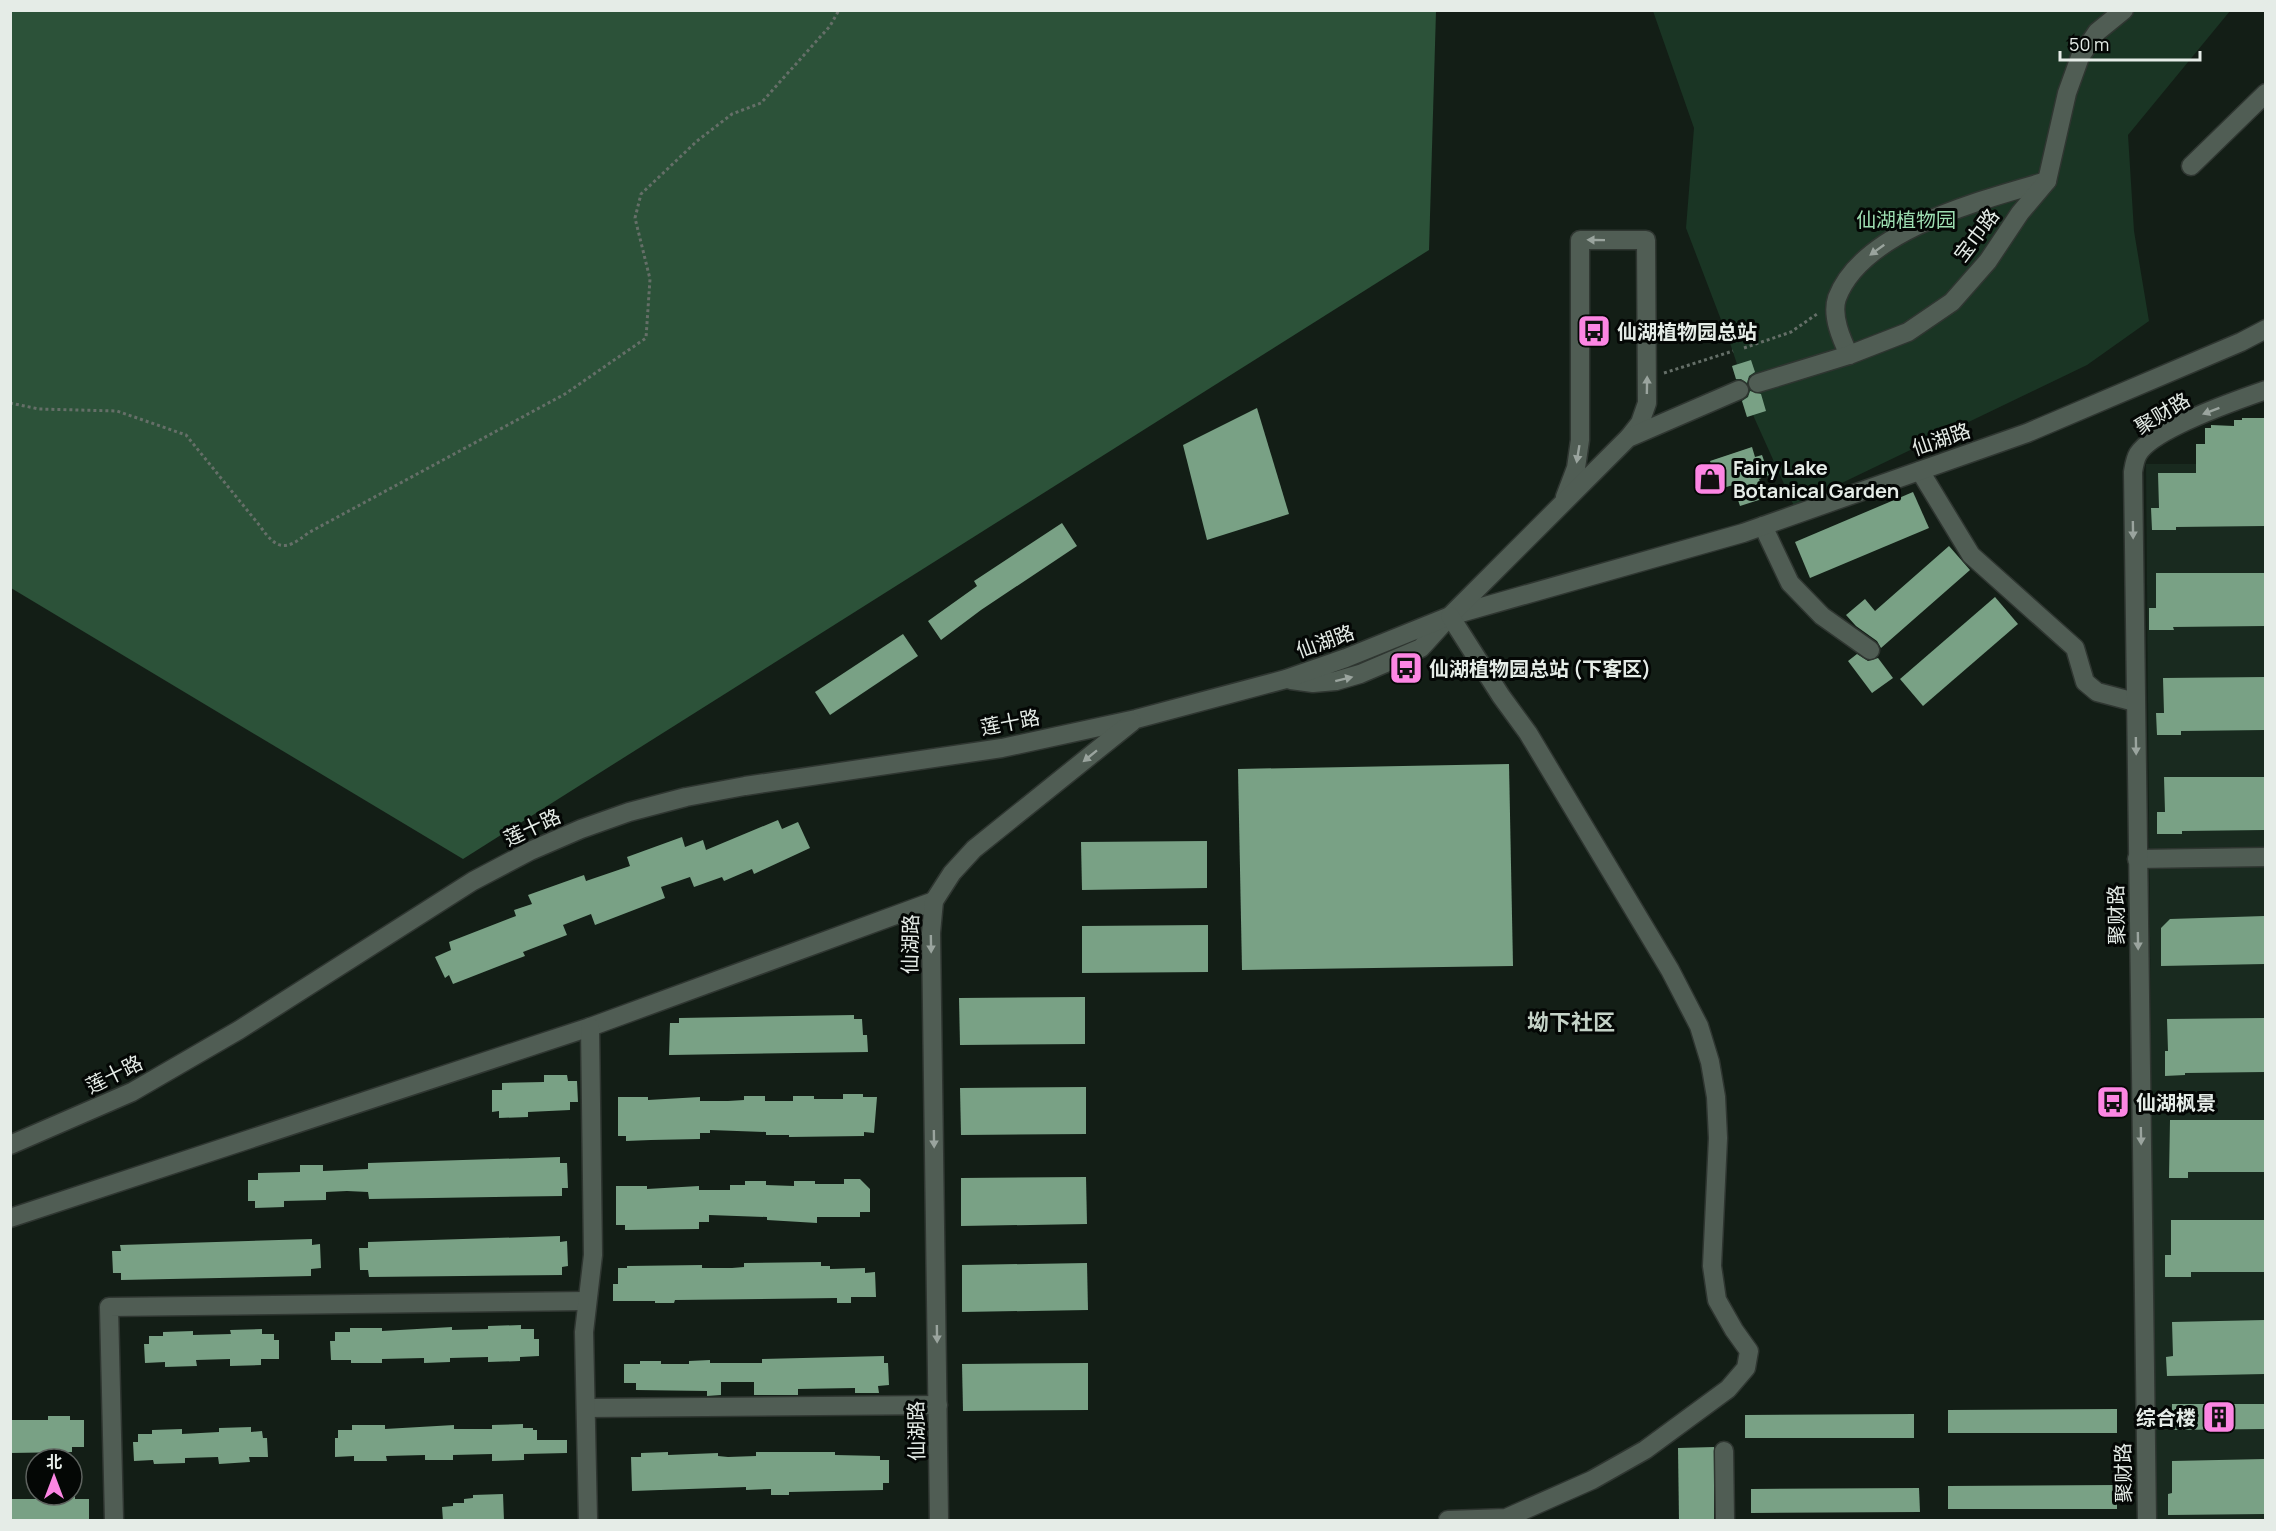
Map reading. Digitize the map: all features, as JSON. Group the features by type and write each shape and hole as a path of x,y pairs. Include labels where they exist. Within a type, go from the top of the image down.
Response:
{"street":[{"name":"宝巾路","path":"1758,383 1849,355 1908,332 1952,302 1988,261 2020,213 2047,181 2067,93 2080,57 2097,32 2124,10"},
{"path":"2191,165 2265,93"},
{"path":"1849,355 1838,332 1836,300 1853,272 1869,256 1888,242 1930,220 1985,199 2047,181"},
{"path":"1562,504 1576,468 1580,440 1580,240 1646,240 1647,403 1640,423 1628,438"},
{"name":"仙湖路","path":"939,1521 931,933 934,901 952,873 974,849 1136,719 1286,679 1346,658 1450,616 1762,526 2027,433 2241,342 2265,329"},
{"name":"仙湖路","path":"1450,616 1628,438 1739,390"},
{"name":"聚财路","path":"2146,1521 2133,472 2138,455 2145,446 2159,436 2196,417 2265,390"},
{"path":"1920,471 1971,555 2075,648 2085,682 2097,692 2135,702"},
{"path":"1762,526 1790,583 1822,616 1870,650"},
{"path":"1448,1521 1506,1519 1592,1480 1645,1450 1728,1389 1746,1368 1749,1351 1717,1300 1712,1266 1718,1138 1716,1097 1710,1062 1699,1026 1670,970 1528,733 1501,696 1450,616"},
{"name":"莲十路","path":"10,1145 132,1092 220,1041 473,881 530,850 580,829 629,812 686,797 745,786 1002,748 1136,719"},
{"path":"2137,859 2265,857"},
{"path":"10,1218 590,1027 934,901"},
{"path":"588,1521 584,1332 593,1255 590,1027"},
{"path":"114,1521 109,1307 586,1301"},
{"path":"586,1408 938,1405"},
{"path":"1724,1451 1725,1521"}],"path":[{"path":"10,403 39,409 117,411 186,435 271,542 282,546 298,542 308,533 565,394 646,338 651,279 635,218 641,194 697,141 732,114 761,103 830,26 839,10"},
{"path":"1743,348 1791,332 1836,300"},
{"path":"1648,377 1732,351"}],"shaded area":[{"path":"2146,464 2265,464 2265,1520 2155,1520"}],"green space":[{"path":"11,10 1436,11 1429,250 463,859 11,588"},
{"name":"仙湖植物园","path":"1653,11 2230,11 2128,135 2134,231 2149,321 2087,365 1794,506 1753,415 1747,417 1732,366 1737,364 1686,228 1694,128"}],"building":[{"path":"1751,360 1755,372 1749,376 1747,383 1736,379 1732,366"},
{"path":"1750,391 1761,394 1766,411 1747,417 1742,401 1748,397"},
{"path":"1257,408 1289,514 1207,540 1183,445"},
{"path":"2242,418 2265,418 2265,526 2176,527 2176,530 2152,530 2151,508 2159,508 2158,473 2196,473 2196,444 2205,444 2205,428 2211,428 2211,425 2234,426 2234,420 2242,420"},
{"path":"1752,447 1755,457 1762,455 1769,475 1759,479 1765,498 1740,506 1733,485 1707,493 1702,477 1714,473 1710,461"},
{"path":"1913,492 1929,528 1810,578 1795,542"},
{"path":"1062,523 1077,546 981,610 941,640 928,621 977,586 974,581"},
{"path":"1949,546 1970,570 1881,648 1877,641 1856,626 1846,615 1865,599 1875,611"},
{"path":"2156,573 2265,573 2265,626 2173,627 2174,630 2149,630 2149,608 2156,608"},
{"path":"1995,597 2018,624 1923,706 1900,679"},
{"path":"903,634 918,656 830,715 815,692"},
{"path":"1857,654 1868,661 1878,658 1893,678 1872,693 1848,661"},
{"path":"2265,677 2265,730 2181,731 2181,735 2157,735 2156,713 2164,713 2163,678"},
{"path":"1509,764 1513,966 1242,970 1238,769"},
{"path":"2164,777 2265,777 2265,830 2182,831 2182,834 2157,834 2157,812 2165,812"},
{"path":"778,820 782,829 798,822 810,848 754,874 752,869 724,881 722,877 694,887 690,877 661,887 665,898 595,925 591,914 563,925 567,935 523,952 525,956 453,984 449,975 445,978 435,957 451,950 449,942 516,916 514,910 532,904 528,895 584,875 586,881 630,866 627,857 682,837 685,847 703,840 706,850"},
{"path":"1207,841 1207,888 1082,890 1081,842"},
{"path":"2265,916 2265,964 2161,966 2161,928 2170,919"},
{"path":"1208,925 1208,972 1082,973 1082,926"},
{"path":"1085,997 1085,1044 960,1045 959,998"},
{"path":"854,1015 854,1019 862,1019 863,1035 867,1035 868,1052 669,1055 670,1023 679,1023 679,1018"},
{"path":"2265,1018 2265,1072 2185,1073 2185,1075 2165,1076 2165,1051 2168,1051 2167,1019"},
{"path":"544,1075 567,1075 568,1081 577,1081 578,1102 570,1102 570,1110 528,1112 528,1117 499,1118 499,1111 492,1112 492,1090 502,1090 502,1083 544,1082"},
{"path":"1086,1087 1086,1134 961,1135 960,1088"},
{"path":"843,1094 877,1097 874,1133 864,1132 864,1136 789,1137 789,1135 766,1135 766,1132 710,1130 710,1133 700,1133 700,1139 626,1141 626,1136 618,1136 618,1097 648,1097 648,1100 700,1097 700,1101 728,1101 744,1100 744,1096 765,1096 765,1101 793,1101 793,1096 843,1099"},
{"path":"2170,1120 2265,1120 2265,1172 2188,1172 2188,1178 2169,1178"},
{"path":"560,1157 560,1163 567,1163 568,1188 562,1188 562,1196 369,1199 368,1192 347,1191 326,1192 326,1200 284,1201 284,1207 255,1208 255,1201 248,1201 248,1180 258,1180 258,1173 300,1172 300,1165 323,1165 323,1171 368,1169 368,1163"},
{"path":"1086,1177 1087,1224 961,1226 961,1178"},
{"path":"844,1179 860,1179 870,1189 870,1212 860,1212 860,1217 817,1217 817,1223 767,1220 767,1217 709,1215 709,1222 699,1222 699,1229 625,1230 625,1225 616,1225 616,1186 647,1186 647,1189 699,1186 699,1190 730,1190 730,1185 745,1185 745,1181 766,1181 766,1185 794,1186 794,1181 844,1184"},
{"path":"2171,1220 2265,1220 2265,1272 2191,1272 2191,1277 2165,1277 2165,1255 2171,1255"},
{"path":"560,1236 560,1242 567,1241 568,1266 562,1267 562,1275 369,1277 368,1270 360,1270 359,1248 368,1248 368,1242"},
{"path":"312,1239 312,1245 320,1244 321,1268 311,1269 311,1276 121,1280 121,1273 113,1273 112,1251 121,1251 120,1245"},
{"path":"821,1262 821,1266 830,1266 830,1269 865,1268 865,1273 875,1272 876,1297 851,1297 851,1303 837,1303 837,1298 675,1300 674,1303 613,1301 613,1284 618,1284 618,1268 627,1268 627,1266 702,1265 702,1268 732,1268 744,1267 744,1263"},
{"path":"1087,1263 1088,1310 962,1312 962,1265"},
{"path":"2265,1320 2265,1374 2167,1376 2166,1357 2173,1356 2172,1322"},
{"path":"521,1325 521,1329 534,1329 534,1339 539,1339 539,1356 520,1357 520,1361 488,1362 488,1357 450,1358 450,1362 424,1363 424,1358 382,1359 382,1363 351,1363 351,1360 331,1360 330,1341 335,1341 335,1332 350,1332 350,1328 382,1328 382,1331 452,1327 452,1330"},
{"path":"262,1329 262,1334 274,1334 274,1340 279,1340 279,1359 261,1359 261,1365 230,1366 230,1359 196,1360 197,1366 165,1367 165,1362 145,1363 144,1344 149,1344 149,1336 163,1336 163,1332 193,1331 193,1335 231,1334 230,1330"},
{"path":"884,1356 884,1363 888,1363 889,1385 878,1386 879,1393 855,1393 855,1388 798,1389 798,1395 754,1395 754,1382 721,1382 721,1395 707,1396 707,1391 636,1390 636,1383 624,1383 624,1364 640,1364 640,1361 661,1361 661,1364 689,1364 689,1361 710,1360 710,1363 762,1363 762,1359"},
{"path":"1088,1363 1088,1410 963,1411 962,1364"},
{"name":"综合楼","path":"2172,1404 2265,1404 2265,1429 2172,1430"},
{"path":"2117,1409 2117,1433 1948,1433 1948,1410"},
{"path":"1914,1414 1914,1438 1745,1438 1745,1415"},
{"path":"48,1416 70,1416 70,1420 84,1420 84,1447 24,1447 24,1453 10,1453 10,1420 48,1420"},
{"path":"523,1424 523,1428 537,1430 537,1440 567,1440 567,1453 524,1454 524,1460 492,1461 492,1454 453,1455 453,1460 425,1460 425,1455 386,1456 387,1461 354,1461 354,1456 335,1457 335,1438 338,1438 338,1430 352,1430 352,1425 385,1425 385,1429 454,1425 454,1429 492,1429 492,1425"},
{"path":"251,1427 251,1432 262,1431 263,1438 267,1438 268,1457 249,1457 250,1462 219,1464 218,1457 185,1458 185,1463 154,1464 153,1460 134,1461 133,1442 138,1442 138,1434 152,1434 152,1430 182,1429 182,1434 219,1432 219,1428"},
{"path":"1714,1447 1714,1521 1679,1521 1678,1448"},
{"path":"668,1452 668,1455 718,1453 718,1456 728,1457 756,1456 756,1452 835,1452 835,1455 880,1456 880,1460 889,1460 889,1483 883,1483 883,1490 789,1492 789,1495 771,1495 771,1489 746,1490 746,1487 632,1491 631,1457 641,1457 641,1453"},
{"path":"2265,1459 2265,1514 2168,1515 2168,1494 2172,1493 2172,1461"},
{"path":"2117,1485 2117,1509 1948,1509 1948,1486"},
{"path":"1919,1488 1920,1512 1751,1513 1751,1489"},
{"path":"503,1494 504,1521 443,1521 442,1507 453,1506 453,1503 464,1503 464,1499 473,1498 473,1495"},
{"path":"10,1499 24,1499 24,1507 84,1507 84,1499 89,1499 89,1521 10,1521"}],"place":[{"name":"仙湖植物园总站","path":"1594,331"},
{"name":"Fairy Lake Botanical Garden","path":"1710,479"},
{"name":"仙湖植物园总站 (下客区)","path":"1406,668"},
{"name":"仙湖枫景","path":"2113,1102"},
{"name":"综合楼","path":"2219,1417"}],"district":[{"name":"坳下社区","path":"1571,1022"}]}
